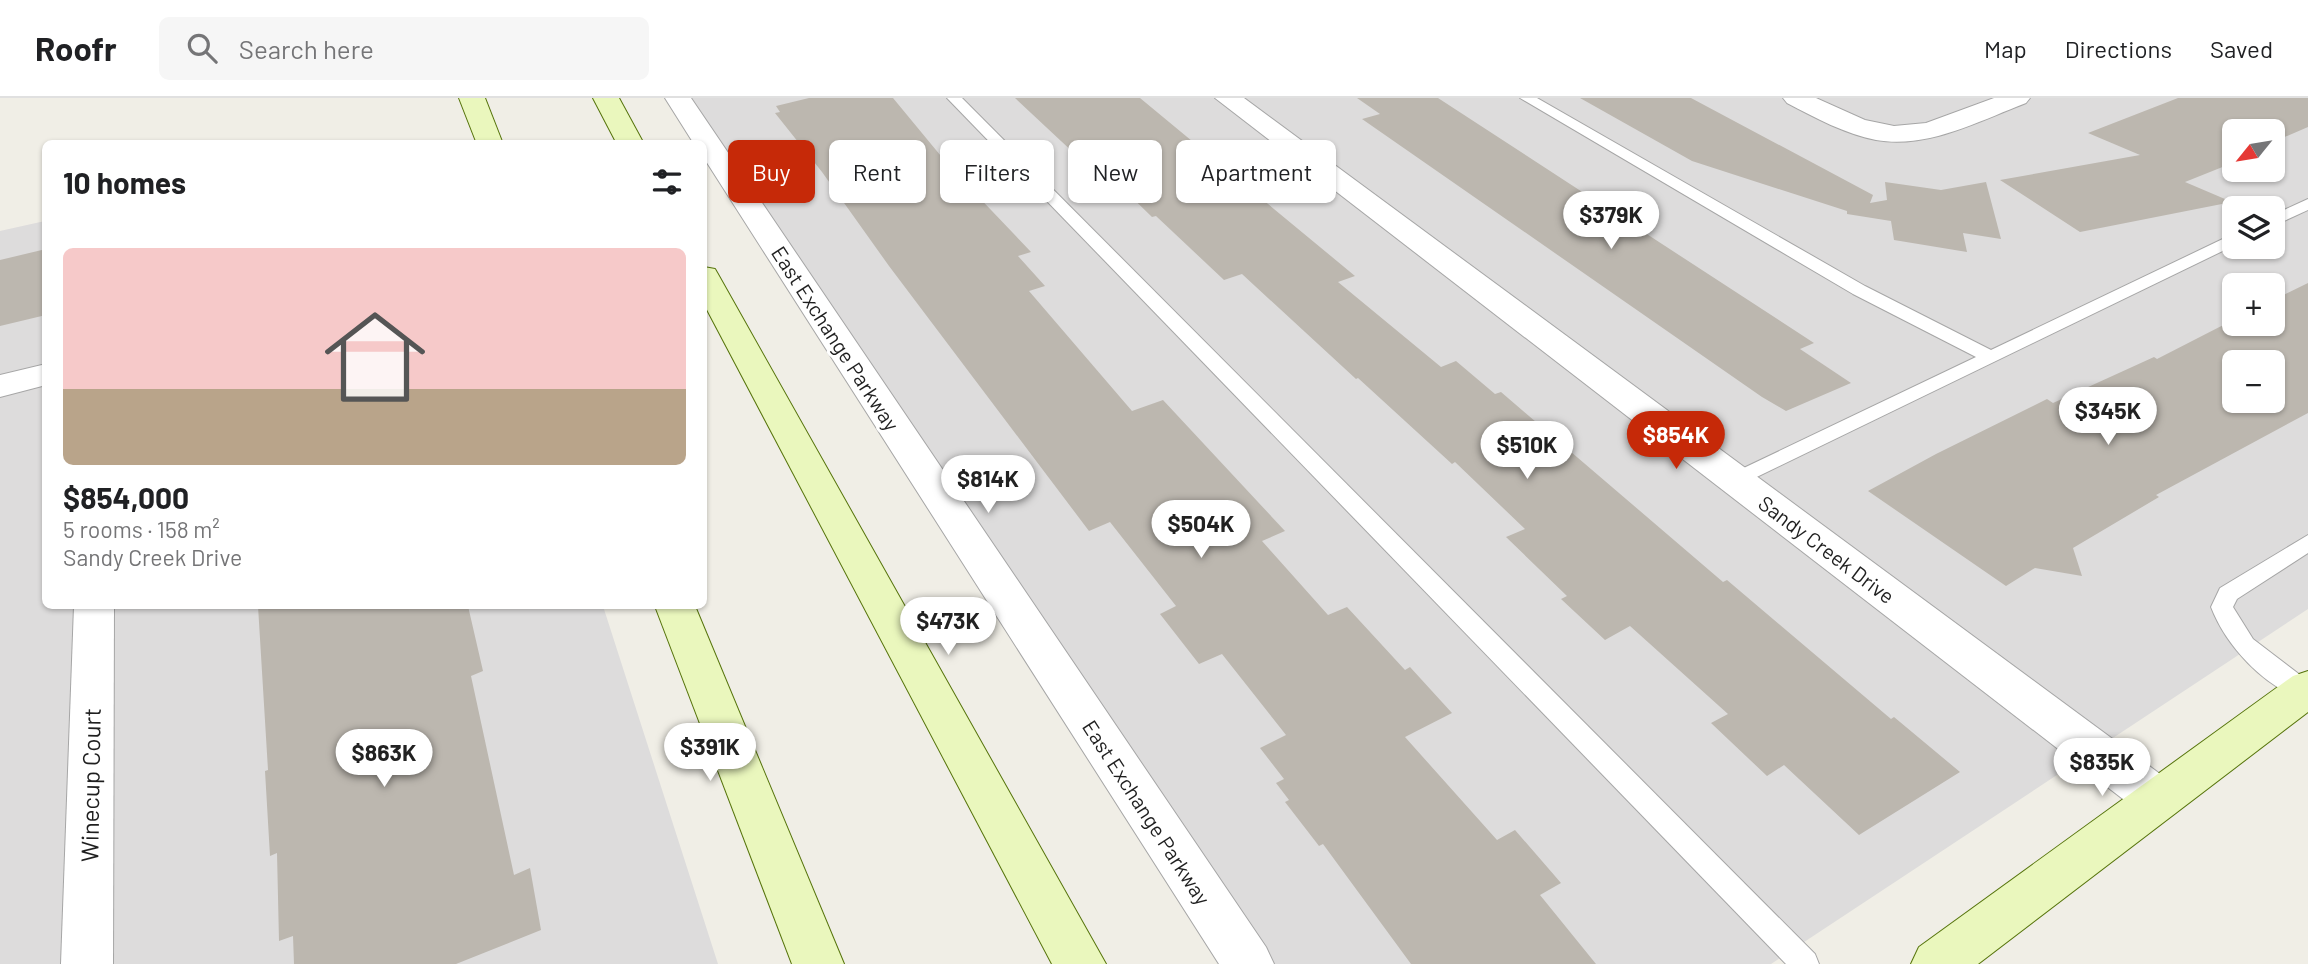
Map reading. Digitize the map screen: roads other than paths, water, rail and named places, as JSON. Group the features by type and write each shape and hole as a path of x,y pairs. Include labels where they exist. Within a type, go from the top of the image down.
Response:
{"main road":[{"path":"472,98 488,140"},
{"path":"606,98 629,140"},
{"path":"707,281 1080,964"},
{"path":"676,609 818,964"},
{"path":"1937,964 2307,691"}],"street":[{"name":"East Exchange Parkway","path":"678,98 706,140"},
{"name":"Sandy Creek Drive","path":"1228,98 2158,799"},
{"path":"1796,98 1874,132 1892,135 1917,132 1954,122 2017,98"},
{"name":"East Exchange Parkway","path":"707,142 1248,964"},
{"path":"0,386 42,375"},
{"name":"Winecup Court","path":"86,964 94,609"}],"lane":[{"path":"954,98 1805,964"},
{"path":"1527,98 1859,290 1991,357"},
{"path":"2285,215 2308,204"},
{"path":"1736,481 2222,245"},
{"path":"2307,691 2254,657 2226,620 2222,607 2228,594 2308,543"}]}
